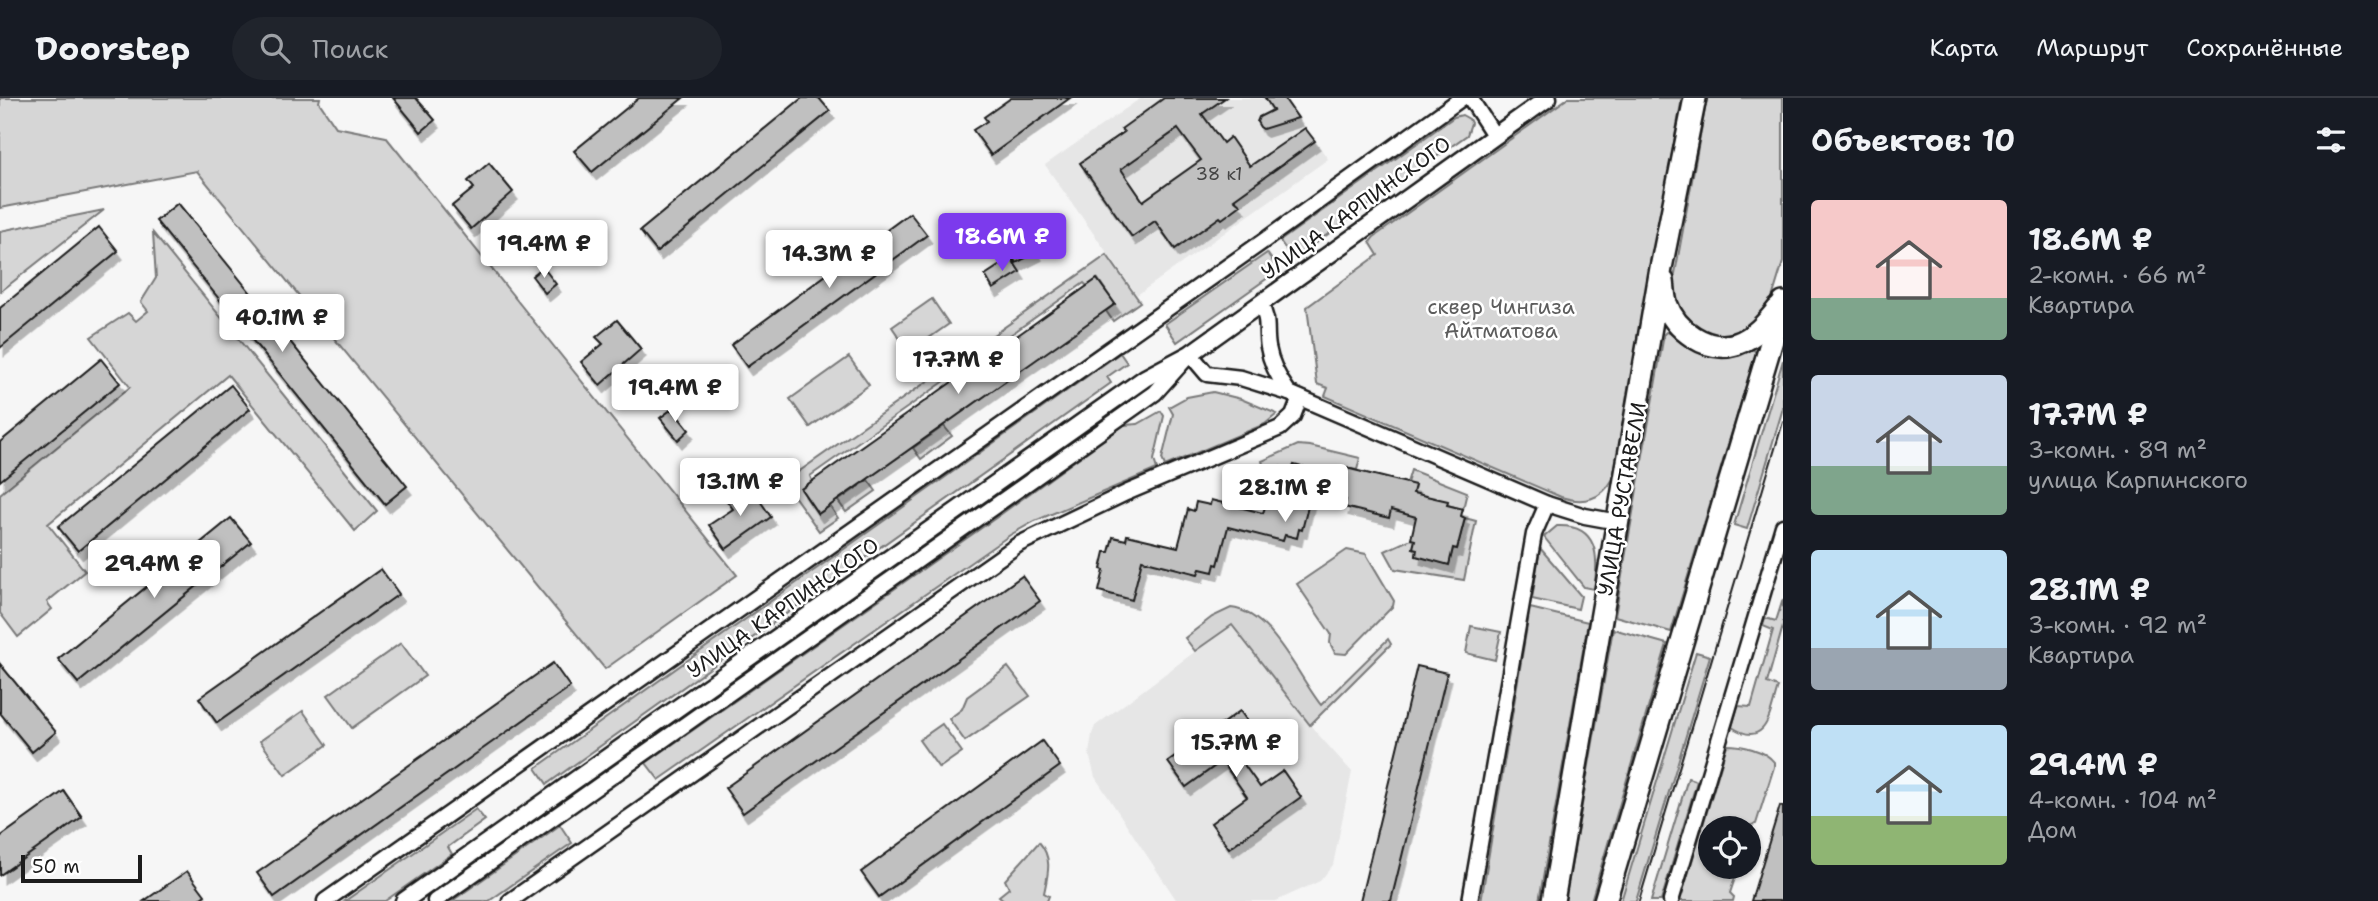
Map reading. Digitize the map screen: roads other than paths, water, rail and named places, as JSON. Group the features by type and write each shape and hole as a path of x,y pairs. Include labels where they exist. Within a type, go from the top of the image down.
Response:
{"main road":[{"name":"УЛИЦА РУСТАВЕЛИ","path":"1553,901 1661,268 1695,98"},
{"path":"1661,268 1667,303 1677,322 1688,334 1703,343 1719,347 1744,340 1764,326 1783,303"},
{"path":"1605,901 1783,303"}],"street":[{"path":"324,901 1265,240 1462,98"},
{"path":"1470,98 1494,135"},
{"name":"УЛИЦА КАРПИНСКОГО","path":"404,901 1137,384 1190,354 1548,98"},
{"path":"510,901 1019,544 1126,493 1280,428 1293,416 1294,396 1271,361 1267,343 1267,316 1260,304"},
{"path":"1190,354 1207,374 1241,378 1294,396 1547,504 1585,516 1618,522"},
{"name":"УЛИЦА КАРПИНСКОГО","path":"435,901 1155,393 1190,354"},
{"path":"1470,901 1534,534 1547,504"},
{"path":"1671,901 1783,526"}],"tram line":[{"path":"1639,901 1783,422"}],"park label":[{"name":"сквер Чингиза Айтматова","path":"1501,319"}]}
